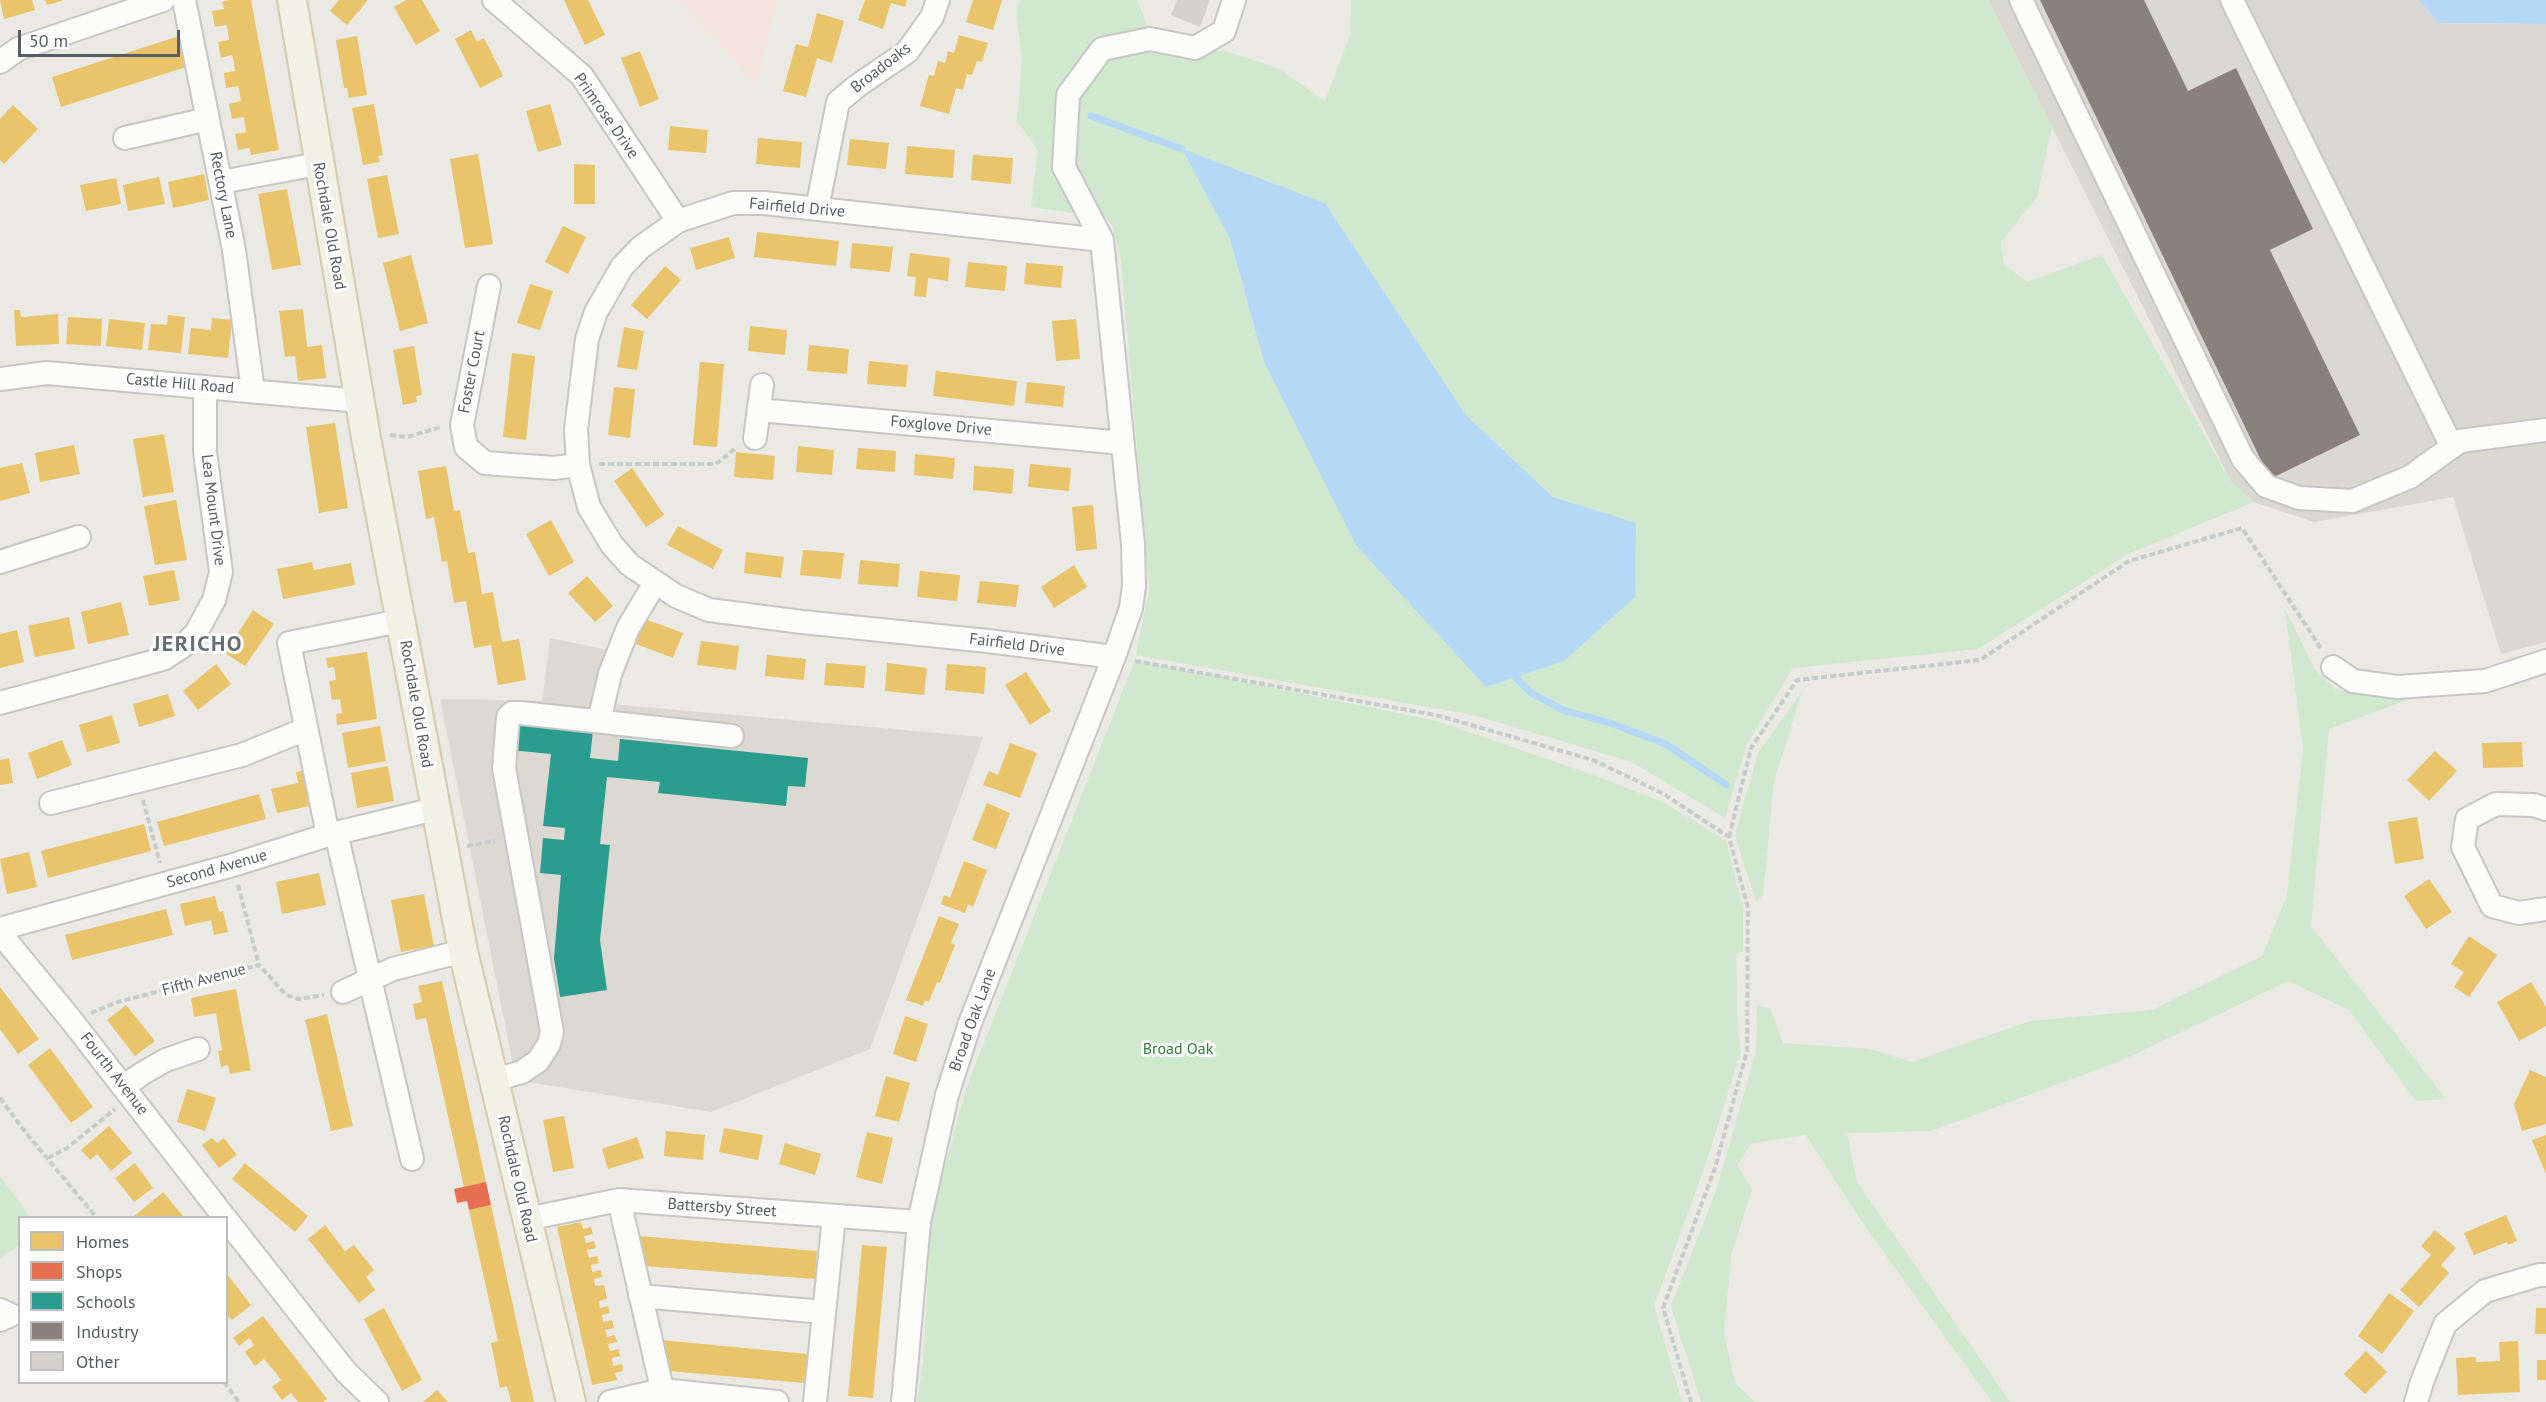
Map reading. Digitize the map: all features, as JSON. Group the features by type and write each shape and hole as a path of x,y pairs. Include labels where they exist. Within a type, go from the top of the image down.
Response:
{"main road":[{"name":"Rochdale Old Road","path":"292,0 366,438 463,951 571,1402"}],"street":[{"path":"0,62 18,49 164,0"},
{"name":"Rectory Lane","path":"184,0 234,250 253,391"},
{"name":"Primrose Drive","path":"494,0 582,76 678,221"},
{"name":"Broadoaks","path":"817,209 838,102 856,86 907,52 932,17 938,0"},
{"path":"1114,657 1131,608 1134,586 1123,442 1102,240 1064,166 1068,95 1102,49 1150,39 1195,48 1224,31 1234,0"},
{"path":"2021,0 2243,459 2266,486 2299,498 2352,501 2410,477 2460,441 2546,430"},
{"path":"2232,0 2452,447"},
{"path":"125,138 159,140 208,119"},
{"path":"221,182 318,164"},
{"name":"Fairfield Drive","path":"1102,240 764,203 733,203 678,221 640,248 622,267 596,312 587,339 576,429 578,465 590,507 612,545 630,565 655,583 676,596 709,610 1114,657"},
{"name":"Foster Court","path":"489,286 462,428 466,447 485,463 554,468 578,465"},
{"name":"Castle Hill Road","path":"0,379 48,373 360,401"},
{"path":"755,438 762,385"},
{"name":"Lea Mount Drive","path":"0,703 163,659 183,646 196,633 214,600 221,573 205,452 205,387"},
{"name":"Foxglove Drive","path":"759,410 1123,442"},
{"path":"0,562 79,537"},
{"path":"599,721 610,674 628,628 655,583"},
{"path":"400,621 289,643 306,729 412,1159"},
{"name":"Broad Oak Lane","path":"903,1402 919,1222 947,1095 970,1023 1114,657"},
{"path":"2333,667 2353,681 2397,687 2485,681 2546,661"},
{"path":"494,1080 522,1072 538,1060 549,1044 552,1032 504,768 508,717 512,713 521,713 732,736"},
{"path":"51,803 242,755 306,729"},
{"path":"2546,809 2533,805 2496,804 2467,819 2463,847 2492,906 2519,913 2546,909"},
{"name":"Second Avenue","path":"0,931 233,865 332,834 435,809"},
{"name":"Fourth Avenue","path":"0,931 224,1216"},
{"path":"343,992 393,969 463,951"},
{"path":"127,1092 143,1072 166,1060 198,1049"},
{"path":"619,1200 664,1396"},
{"name":"Battersby Street","path":"527,1219 619,1200 919,1222"},
{"path":"815,1402 834,1216"},
{"name":"Fourth Avenue","path":"228,1221 346,1372 377,1402"},
{"path":"2416,1402 2445,1324 2485,1291 2546,1275"},
{"path":"640,1296 824,1312"},
{"path":"0,1310 11,1315 0,1320"},
{"path":"610,1402 664,1396 777,1402"}],"path":[{"path":"366,438 384,434 408,437 440,427 462,428"},
{"path":"578,465 716,464 738,446 755,438"},
{"path":"1691,1402 1664,1308 1715,1168 1747,1051 1748,908 1729,837 1751,748 1797,680 1980,660 2129,561 2242,528 2333,667"},
{"path":"1114,657 1436,715 1593,760 1662,793 1729,837"},
{"path":"138,782 166,884"},
{"path":"443,850 517,838"},
{"path":"233,865 259,965"},
{"name":"Fifth Avenue","path":"72,1021 118,1002 259,965 286,995 298,999 343,992"},
{"path":"48,1158 67,1148 127,1092"},
{"path":"0,1098 95,1216"},
{"path":"225,1384 239,1402"}],"shaded area":[{"path":"680,0 778,0 756,86"},
{"path":"1988,0 2419,0 2438,23 2546,24 2546,642 2501,654 2453,497 2314,522 2254,502 2231,482"},
{"path":"550,638 622,653 610,704 983,737 870,1049 711,1112 516,1080 440,699 542,701"}],"green space":[{"path":"1020,0 1137,0 1150,33 1098,42 1063,94 1080,214 1031,207 1038,150 1017,121 1022,59 1016,10"},
{"path":"1351,0 1988,0 2052,127 2037,197 2001,242 2004,264 2027,282 2102,255 2231,482 2254,502 2128,554 1978,649 1793,668 1747,744 1725,818 1632,762 1473,715 1136,655 1149,589 1121,260 1113,227 1094,203 1071,163 1074,99 1107,57 1148,45 1192,58 1222,50 1278,68 1325,101 1350,35","holes":["1183,150 1325,203 1466,415 1553,497 1635,523 1486,687 1264,362 1230,239"]},
{"path":"2285,609 2314,668 2335,689 2367,696 2418,696 2329,729 2311,926 2446,1099 2416,1101 2349,1010 2288,981 2123,1060 1931,1131 1847,1133 1857,1182 2010,1402 1992,1402 1862,1222 1806,1135 1752,1143 1737,1165 1752,1189 1731,1256 1724,1333 1735,1383 1755,1402 1701,1402 1671,1306 1717,1188 1756,1051 1757,1005 1770,1008 1783,1043 1870,1049 1912,1062 2030,1021 2152,1010 2262,956 2287,896 2303,749"},
{"name":"Broad Oak","path":"1135,660 1437,721 1663,802 1726,841 1743,910 1743,951 1736,954 1738,1031 1741,1051 1707,1160 1654,1306 1682,1402 917,1402 924,1354 931,1217 967,1086"},
{"path":"1802,692 1774,781 1763,895 1756,901 1735,835 1758,753"},
{"path":"0,1176 29,1216 18,1216 18,1246 0,1259"}],"water":[{"path":"2419,0 2546,0 2546,24 2438,23"},
{"path":"1182,149 1325,203 1466,415 1553,497 1636,523 1635,597 1564,661 1486,687 1356,545 1264,362 1230,239"}],"building: Homes":[{"path":"0,0 32,0 35,10 4,19"},
{"path":"45,0 62,0 62,1 47,5"},
{"path":"251,0 279,150 251,155 249,148 238,150 235,134 246,132 244,117 232,119 229,104 241,101 240,94 238,86 226,88 224,73 235,71 234,63 232,55 221,58 218,42 229,40 227,25 215,27 212,11 224,9 222,2"},
{"path":"339,0 368,0 347,25 330,11"},
{"path":"406,0 422,0 440,31 416,45 394,7"},
{"path":"564,0 588,0 605,35 585,45"},
{"path":"865,0 907,0 905,7 891,3 883,29 858,20"},
{"path":"973,0 1002,0 993,30 966,22"},
{"path":"817,13 844,21 832,63 817,58 806,97 783,91 796,44 808,47"},
{"path":"471,30 477,42 484,38 503,76 480,88 455,39"},
{"path":"959,35 988,43 982,62 977,61 972,75 967,74 963,90 956,88 949,114 920,106 929,75 934,76 938,61 945,63 948,51 954,53"},
{"path":"179,36 189,66 61,107 52,77"},
{"path":"357,36 367,95 349,98 347,88 344,88 336,40"},
{"path":"640,51 659,99 640,107 621,58"},
{"path":"374,104 383,155 378,156 380,162 363,165 352,108"},
{"path":"550,104 562,145 538,152 526,111"},
{"path":"13,105 38,129 4,164 0,160 0,119"},
{"path":"670,126 708,130 706,153 668,150"},
{"path":"758,138 802,142 800,168 756,164"},
{"path":"850,139 889,143 886,169 847,165"},
{"path":"907,146 955,150 953,178 905,174"},
{"path":"478,154 493,244 465,248 450,159"},
{"path":"973,155 1013,158 1011,184 971,180"},
{"path":"574,164 595,165 595,204 574,204"},
{"path":"204,174 209,200 173,208 168,182"},
{"path":"387,175 399,234 378,238 367,179"},
{"path":"159,177 165,204 128,211 123,185"},
{"path":"116,178 121,204 86,211 80,185"},
{"path":"287,189 301,265 272,270 258,194"},
{"path":"563,226 586,237 568,274 545,262"},
{"path":"757,232 839,241 836,266 754,257"},
{"path":"729,237 735,258 696,270 690,248"},
{"path":"852,243 893,247 890,272 850,268"},
{"path":"910,253 950,258 948,281 928,278 926,297 914,296 916,277 907,276"},
{"path":"411,255 428,323 400,331 383,263"},
{"path":"968,262 1007,266 1005,291 965,287"},
{"path":"1026,263 1063,266 1061,288 1024,284"},
{"path":"665,266 681,280 647,319 631,305"},
{"path":"530,284 553,291 540,330 517,323"},
{"path":"303,309 307,347 322,345 326,378 298,381 295,356 285,357 279,311"},
{"path":"14,310 20,310 21,317 58,314 59,344 16,346"},
{"path":"168,315 185,317 181,353 148,350 151,324 167,325"},
{"path":"68,317 102,319 101,346 66,344"},
{"path":"212,318 232,320 228,358 188,354 191,328 211,330"},
{"path":"109,319 145,323 142,350 106,346"},
{"path":"1076,319 1080,359 1056,361 1052,321"},
{"path":"750,326 787,330 785,355 748,351"},
{"path":"624,327 644,331 637,370 617,367"},
{"path":"809,345 849,349 847,374 807,371"},
{"path":"414,346 422,395 416,396 417,402 403,405 393,350"},
{"path":"512,353 535,356 526,440 503,437"},
{"path":"869,361 908,365 906,387 867,384"},
{"path":"700,362 724,364 717,447 693,445"},
{"path":"936,371 1017,381 1014,406 933,396"},
{"path":"1027,382 1065,386 1063,407 1025,403"},
{"path":"614,387 635,389 630,438 608,435"},
{"path":"335,423 348,508 319,513 306,427"},
{"path":"164,434 174,492 143,497 133,439"},
{"path":"74,445 80,474 40,482 35,453"},
{"path":"798,446 834,450 832,475 796,472"},
{"path":"858,448 896,451 895,472 856,469"},
{"path":"736,452 775,456 773,480 734,477"},
{"path":"915,454 955,458 953,479 914,475"},
{"path":"22,463 30,493 0,501 0,468"},
{"path":"1030,464 1071,468 1069,491 1028,487"},
{"path":"446,466 454,511 460,510 468,553 475,552 482,594 493,592 502,642 519,639 526,680 498,685 491,645 474,648 466,601 454,603 447,561 442,562 434,517 426,519 418,471"},
{"path":"974,466 1014,469 1012,494 973,490"},
{"path":"632,468 664,515 646,527 614,481"},
{"path":"176,500 187,560 155,565 144,506"},
{"path":"1093,505 1097,549 1076,551 1072,507"},
{"path":"551,520 574,562 549,576 526,534"},
{"path":"678,526 723,550 713,569 667,545"},
{"path":"803,550 844,553 841,579 800,575"},
{"path":"746,552 784,557 781,578 744,573"},
{"path":"860,560 900,564 898,587 858,584"},
{"path":"312,562 314,570 351,563 355,585 283,599 277,569"},
{"path":"1074,565 1087,587 1054,608 1041,587"},
{"path":"174,570 180,600 149,606 143,576"},
{"path":"920,571 960,575 957,601 917,597"},
{"path":"587,576 613,606 595,622 568,593"},
{"path":"980,581 1019,585 1016,607 977,603"},
{"path":"121,602 129,635 88,644 81,612"},
{"path":"253,610 274,624 245,666 225,653"},
{"path":"69,617 75,649 35,657 28,626"},
{"path":"645,619 683,633 673,658 636,644"},
{"path":"17,630 24,662 0,668 0,634"},
{"path":"701,641 739,646 736,670 697,665"},
{"path":"367,652 377,719 337,725 336,714 342,713 340,699 332,700 329,681 336,680 334,667 328,668 326,658"},
{"path":"767,655 806,659 804,680 765,676"},
{"path":"826,663 866,666 864,688 824,685"},
{"path":"887,663 927,668 924,695 885,691"},
{"path":"216,664 231,684 198,710 183,691"},
{"path":"947,664 986,667 984,694 945,690"},
{"path":"1026,672 1051,711 1030,725 1005,685"},
{"path":"168,694 175,716 139,727 133,704"},
{"path":"112,715 120,743 87,752 79,725"},
{"path":"380,726 386,761 348,768 342,733"},
{"path":"62,740 72,765 37,779 28,753"},
{"path":"2522,742 2523,767 2483,768 2482,743"},
{"path":"1010,743 1037,753 1020,798 983,785 989,771 998,775"},
{"path":"2435,751 2457,771 2429,801 2407,780"},
{"path":"9,758 13,783 0,785 0,760"},
{"path":"388,766 394,801 357,808 351,773"},
{"path":"306,770 314,805 277,813 271,789 298,783 296,772"},
{"path":"259,794 266,819 164,846 157,822"},
{"path":"987,803 1010,813 996,849 972,840"},
{"path":"2417,817 2424,859 2395,864 2388,822"},
{"path":"144,824 151,851 48,878 41,851"},
{"path":"29,852 37,887 7,894 0,859"},
{"path":"964,861 987,870 973,907 968,904 965,913 941,904 944,895 950,898"},
{"path":"319,873 326,905 282,914 276,882"},
{"path":"2429,879 2452,912 2426,929 2404,896"},
{"path":"424,894 434,946 401,952 391,900"},
{"path":"215,896 219,912 223,911 228,932 214,935 211,920 185,926 180,904"},
{"path":"166,909 173,935 72,960 65,935"},
{"path":"939,916 959,924 951,943 955,945 940,983 937,982 929,1002 925,1000 923,1006 906,1000"},
{"path":"2469,936 2497,955 2469,997 2454,987 2464,972 2451,964"},
{"path":"442,981 486,1182 464,1187 426,1018 416,1020 413,1004 422,1002 418,986"},
{"path":"2531,982 2546,1007 2546,1026 2519,1041 2497,1002"},
{"path":"0,987 39,1039 18,1054 0,1029"},
{"path":"236,989 251,1070 230,1074 228,1065 221,1067 218,1051 222,1050 216,1013 194,1017 191,998"},
{"path":"126,1005 155,1041 135,1056 107,1020"},
{"path":"327,1014 353,1126 331,1131 305,1020"},
{"path":"905,1016 928,1024 916,1062 893,1054"},
{"path":"50,1048 93,1107 71,1123 28,1065"},
{"path":"2530,1070 2546,1077 2546,1124 2522,1131 2514,1104"},
{"path":"886,1076 910,1083 899,1122 875,1116"},
{"path":"187,1089 216,1098 205,1131 177,1122"},
{"path":"564,1116 574,1168 553,1172 543,1120"},
{"path":"109,1126 132,1153 111,1171 97,1154 90,1160 81,1150"},
{"path":"724,1128 763,1135 758,1160 719,1152"},
{"path":"666,1131 705,1135 703,1160 664,1156"},
{"path":"867,1132 893,1138 882,1184 856,1177"},
{"path":"2546,1135 2546,1174 2532,1140"},
{"path":"637,1137 644,1158 608,1169 602,1149"},
{"path":"212,1138 217,1143 224,1138 237,1155 219,1168 202,1145"},
{"path":"785,1143 821,1154 815,1175 779,1164"},
{"path":"135,1163 153,1188 134,1202 115,1178"},
{"path":"245,1163 308,1216 295,1232 232,1179"},
{"path":"163,1192 183,1216 134,1216"},
{"path":"491,1205 534,1402 511,1402 507,1386 500,1388 491,1343 498,1341 469,1210"},
{"path":"2506,1215 2517,1241 2508,1245 2507,1242 2474,1255 2464,1233"},
{"path":"581,1222 583,1229 591,1227 593,1234 584,1236 586,1243 594,1241 596,1248 587,1250 589,1258 597,1256 599,1263 591,1265 592,1272 601,1270 602,1277 594,1279 595,1286 604,1285 607,1299 599,1301 600,1308 608,1306 610,1313 602,1315 603,1322 612,1320 614,1328 605,1330 607,1337 615,1335 617,1342 608,1344 610,1351 619,1349 620,1356 612,1358 613,1366 622,1364 623,1371 615,1373 617,1380 592,1385 557,1227"},
{"path":"325,1225 345,1251 354,1245 374,1270 366,1277 375,1290 359,1303 308,1239"},
{"path":"2435,1230 2456,1248 2441,1265 2449,1273 2419,1307 2400,1290 2431,1255 2421,1246"},
{"path":"638,1236 817,1251 815,1279 643,1266"},
{"path":"862,1245 887,1247 873,1398 848,1396"},
{"path":"228,1276 251,1305 232,1320 228,1316"},
{"path":"2389,1293 2414,1311 2382,1354 2358,1336"},
{"path":"384,1308 422,1380 402,1391 364,1319"},
{"path":"2536,1308 2546,1308 2546,1334 2535,1334"},
{"path":"263,1316 327,1399 323,1402 298,1402 291,1393 282,1400 272,1387 281,1380 275,1372 264,1359 255,1366 245,1352 254,1345 249,1338 239,1346 233,1338"},
{"path":"661,1340 807,1354 804,1383 668,1371"},
{"path":"2518,1341 2520,1392 2458,1395 2456,1358 2476,1357 2476,1362 2500,1361 2499,1342"},
{"path":"2366,1351 2387,1372 2365,1394 2344,1374"},
{"path":"2537,1360 2546,1360 2546,1380 2537,1380"},
{"path":"437,1390 448,1402 423,1402"}],"building: Shops":[{"path":"486,1182 491,1205 469,1210 467,1201 457,1203 454,1189"}],"building: Schools":[{"path":"513,722 593,730 590,758 618,761 620,739 808,758 805,787 788,786 786,806 658,793 660,782 607,777 600,844 610,845 600,940 607,990 560,997 554,958 561,875 540,873 543,838 564,840 565,828 543,826 551,754 510,750"}],"building: Industry":[{"path":"2040,0 2144,0 2188,91 2236,68 2313,229 2270,250 2360,435 2270,479"}],"building: Other":[{"path":"1177,0 1210,0 1200,27 1171,15"}],"waterway":[{"path":"1091,116 1182,149"},
{"path":"1516,678 1531,693 1563,710 1610,723 1666,744 1726,785"}],"district":[{"name":"JERICHO","path":"198,645"}]}
